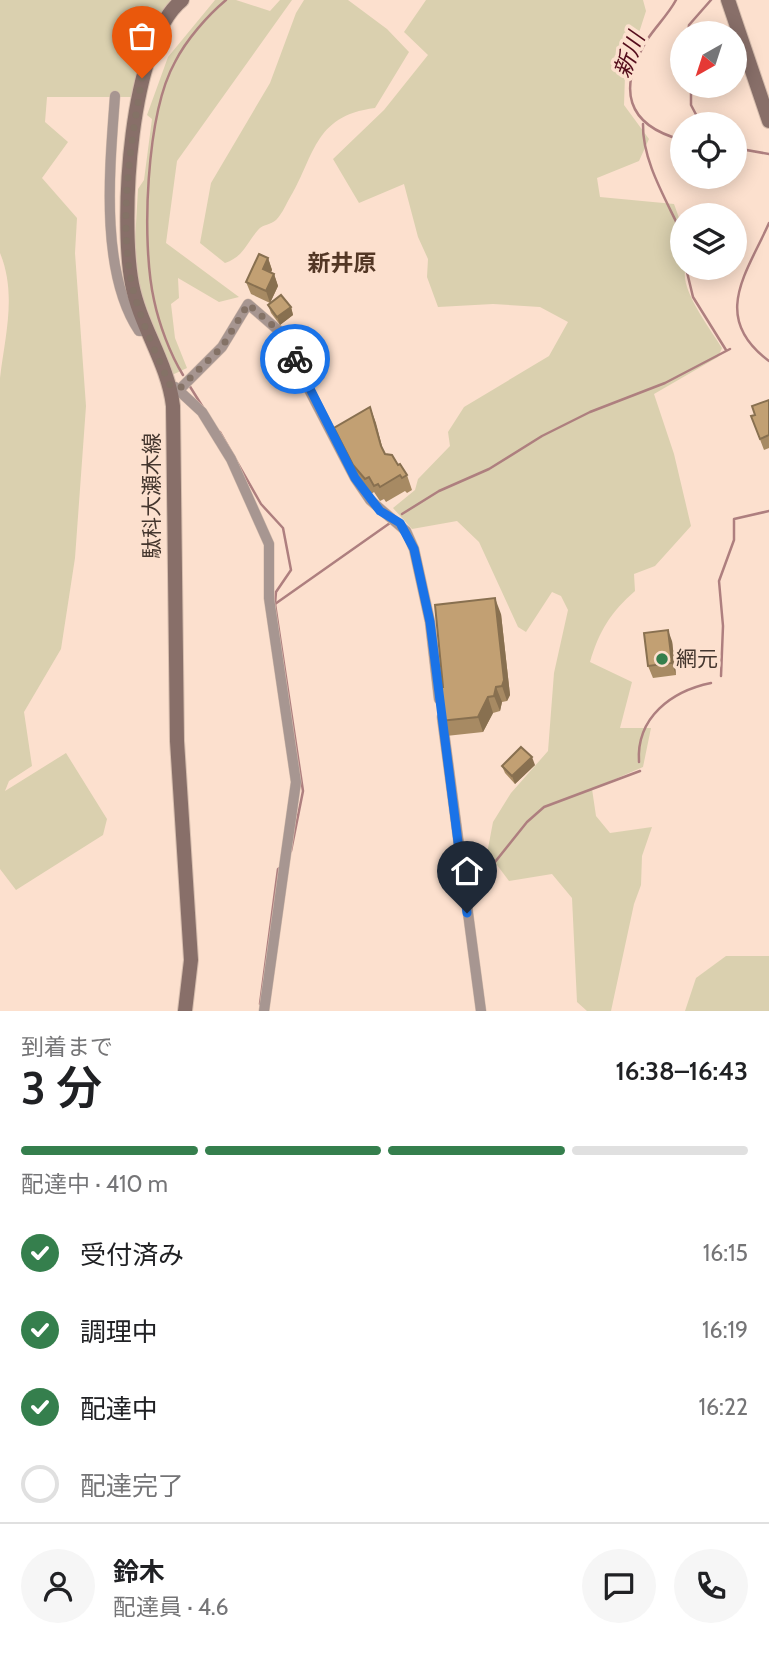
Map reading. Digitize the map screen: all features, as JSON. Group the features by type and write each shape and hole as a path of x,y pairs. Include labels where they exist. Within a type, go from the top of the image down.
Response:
{"main road":[{"name":"駄科大瀬木線","path":"182,0 154,41 142,78 133,142 127,237 132,284 147,331 175,387 177,741 191,960 184,1011"},
{"path":"727,0 769,121"}],"street":[{"path":"115,96 111,154 111,230 121,286 133,322 139,331 147,331"},
{"path":"264,1011 296,782 269,598 269,544 231,459 202,412 175,387 222,347 248,304 278,330 355,478 370,500 406,531 414,549 430,622 481,1011"}],"shaded area":[{"path":"0,0 175,0 144,50 131,97 47,97 45,122 68,142 42,178 77,218 75,253 86,406 75,558 61,649 24,712 32,766 9,781 5,791 66,753 107,819 103,835 16,890 0,869 0,378 9,299 0,253"},
{"path":"215,0 236,0 270,11 280,0 292,0 177,161 166,243 239,297 219,302 178,278 179,298 171,304 175,338 187,368 172,375 139,287 135,241 138,189 144,180 152,119 147,115 168,57"},
{"path":"304,0 348,0 387,29 409,52 375,108 354,113 327,130 318,141 280,216 260,228 240,254 225,263 200,243 211,183 270,83 296,13"},
{"path":"426,0 643,0 646,11 625,76 624,105 649,139 639,161 597,178 600,197 670,204 670,280 686,280 691,297 722,348 718,357 654,394 674,454 691,526 655,566 634,574 635,591 607,623 590,662 632,682 620,728 651,728 643,767 592,789 596,816 610,833 652,827 642,856 641,885 634,904 611,1011 587,1011 577,1002 572,898 552,874 509,881 497,865 486,859 493,822 511,793 548,751 554,673 568,610 561,596 552,592 526,632 518,627 479,542 457,521 412,529 393,508 415,490 418,479 450,446 448,432 464,407 549,356 568,322 540,307 493,304 438,307 427,277 428,259 418,237 404,184 359,203 333,159 384,110 428,55 404,32"},
{"path":"726,956 769,956 769,1011 685,1011 696,978"}],"building":[{"path":"259,254 268,258 263,269 274,274 266,291 246,282"},
{"path":"281,295 291,307 277,317 268,305"},
{"path":"769,400 769,435 760,439 751,416 755,415 752,406"},
{"path":"370,407 385,454 392,455 407,475 402,478 400,475 380,487 378,484 374,486 369,477 365,479 353,465 334,428"},
{"path":"495,598 504,680 502,686 496,687 494,696 488,697 478,717 440,721 437,687 443,687 435,605"},
{"path":"668,630 672,663 648,666 644,633"},
{"path":"521,747 532,757 512,776 502,766"}],"waterway":[{"path":"183,375 162,329 150,275 147,213 152,145 165,85 175,62 198,28 226,0"},
{"name":"新川","path":"670,136 649,125 638,115 632,103 630,89 632,74 647,40 676,0"},
{"path":"693,21 711,0"},
{"path":"691,98 695,112"},
{"path":"643,124 651,166 670,209"},
{"name":"新川","path":"747,150 769,154"},
{"name":"新川","path":"769,223 744,277 737,311 741,328 751,344 769,361"},
{"path":"689,280 693,297 726,350"},
{"path":"402,514 439,491 489,469 542,436 590,412 665,383 730,349"},
{"path":"189,385 204,409"},
{"path":"220,432 261,504 283,528 291,570 276,592 275,604 303,791 291,851"},
{"path":"721,676 723,626 719,581 734,540 734,519 769,511"},
{"path":"275,604 390,523"},
{"path":"639,762 644,732 659,709 683,692 711,683"},
{"path":"471,892 527,822 544,807 640,771"},
{"path":"260,1004 278,869 281,867"}],"way so far":[{"path":"142,78 131,154 127,237 132,284 140,314 170,385 180,388 210,360 222,347 248,304 278,330 295,359"}],"place":[{"name":"網元","path":"662,659"}],"district":[{"name":"新井原","path":"342,263"}],"route":[{"path":"295,359 355,478 380,511 400,523 414,549 430,622 467,913"}]}
